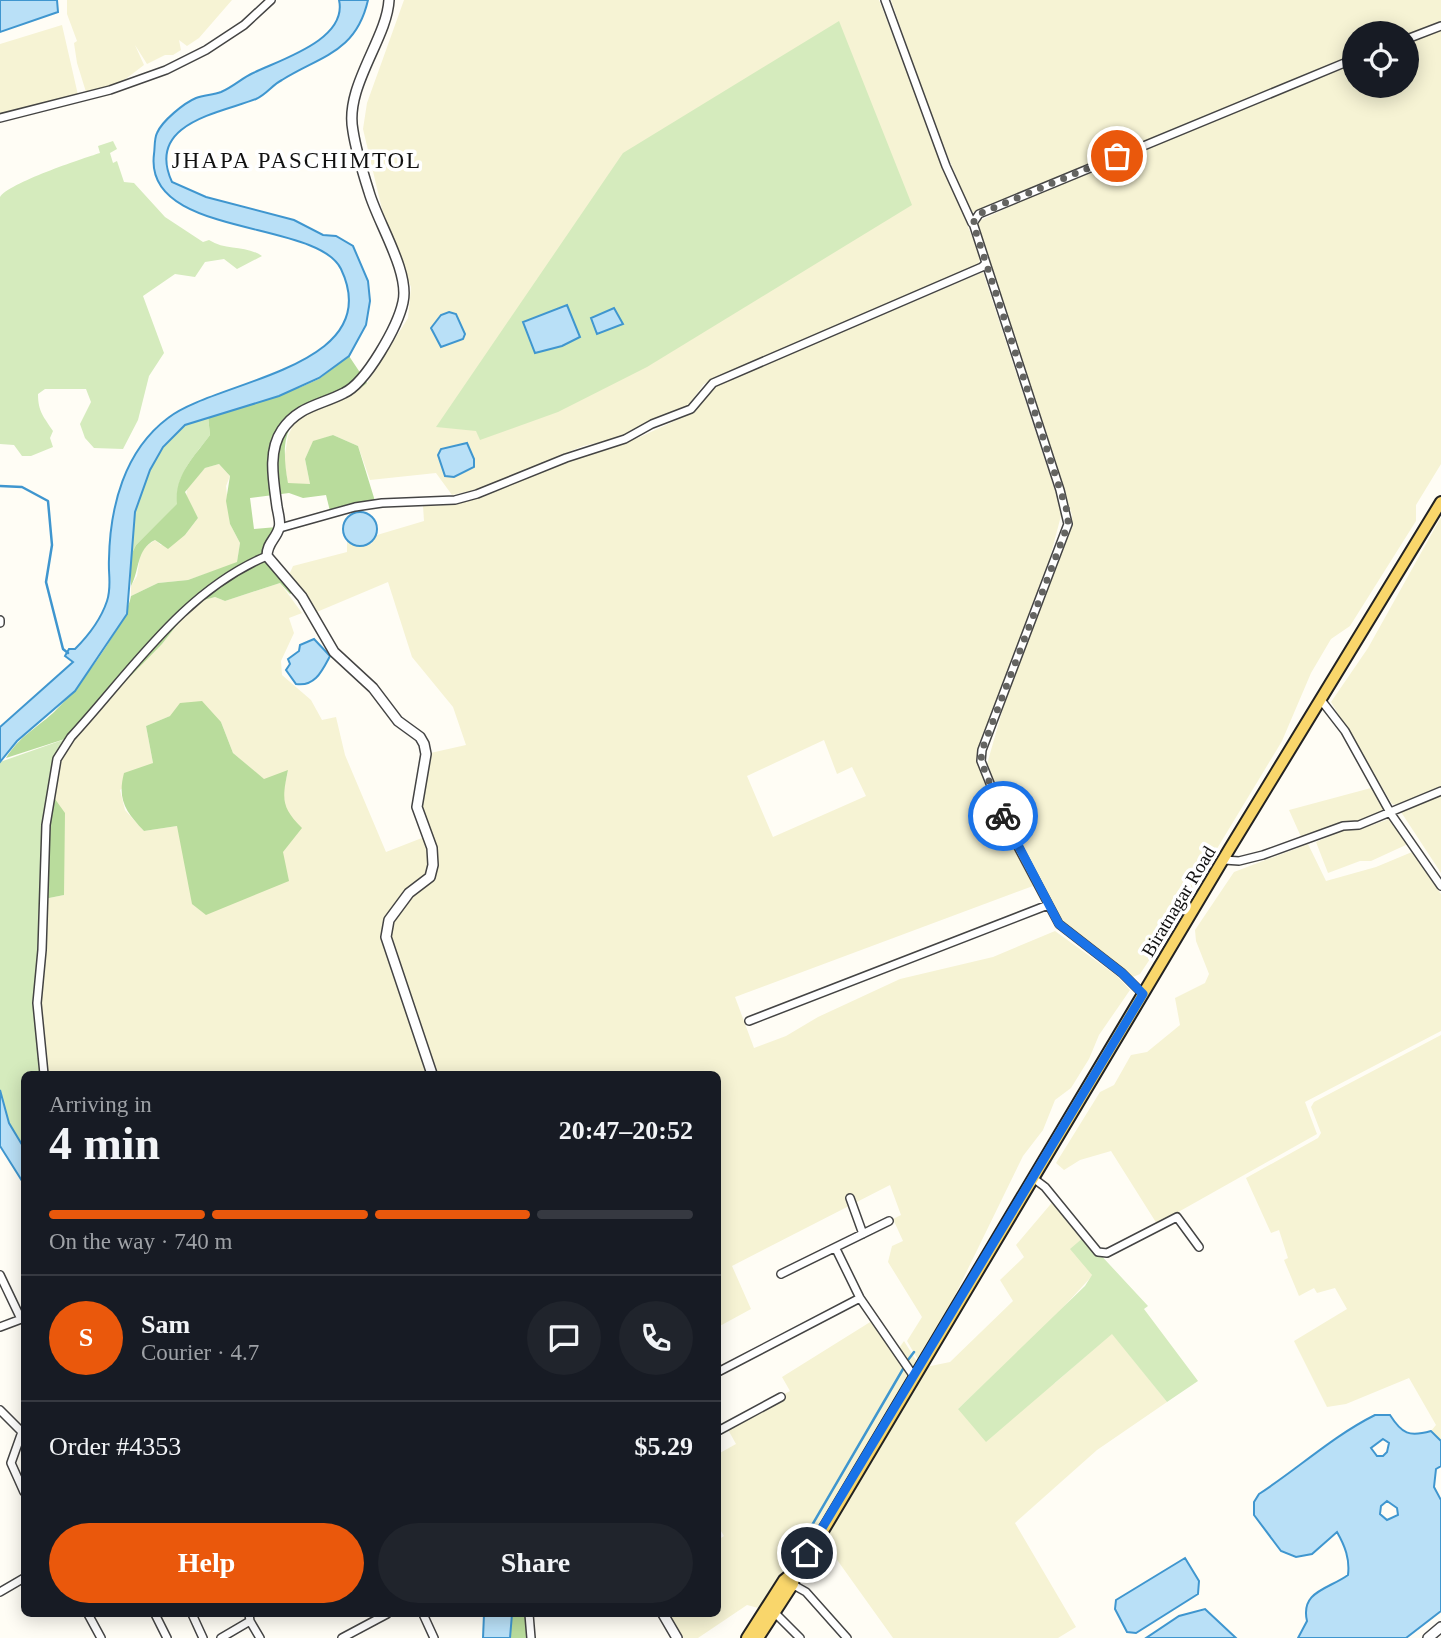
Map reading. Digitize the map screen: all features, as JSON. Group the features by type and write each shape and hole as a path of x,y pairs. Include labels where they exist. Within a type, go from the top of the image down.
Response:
{"main road":[{"name":"Biratnagar Road","path":"758,1638 794,1571 820,1536 1143,994 1440,505"},
{"name":"Biratnagar Road","path":"747,1638 789,1582"}],"street":[{"path":"0,118 110,90 166,69 206,50 244,25 271,0"},
{"path":"389,0 388,11 363,71 352,128 369,193 385,226 402,280 403,303 395,324 363,380 343,394 307,406 282,429 272,460 280,527 267,547 267,556 302,597 334,652 373,688 398,721 420,737 424,744 426,754 417,807 432,848 433,865 430,877 409,893 389,919 386,937 431,1071"},
{"path":"885,0 946,166 973,223 1068,514 1064,536 982,750 981,761 1008,828 1048,905 1071,936 1122,973 1143,994"},
{"path":"1419,34 1441,26"},
{"path":"973,223 979,214 1342,64"},
{"path":"280,527 382,503 455,500 625,439 652,424 691,409 712,383 970,273 986,263"},
{"path":"44,1071 37,980 42,950 46,825 57,758 63,746 186,610 219,581 267,556"},
{"path":"1321,700 1345,731 1391,814 1441,886"},
{"path":"1224,860 1263,855 1343,826 1359,825 1441,791"},
{"path":"749,1021 1048,905"},
{"path":"1033,1178 1045,1187 1098,1252 1107,1254 1177,1217 1199,1247"},
{"path":"850,1198 863,1234"},
{"path":"781,1275 889,1221"},
{"path":"835,1249 860,1298 915,1378"},
{"path":"0,1276 21,1314"},
{"path":"721,1370 860,1298"},
{"path":"0,1327 21,1319"},
{"path":"721,1429 780,1397"},
{"path":"0,1410 21,1429"},
{"path":"21,1436 11,1462 21,1485"},
{"path":"0,1592 21,1580"},
{"path":"789,1582 806,1592 847,1638"},
{"path":"774,1612 800,1638"},
{"path":"90,1617 101,1638"},
{"path":"156,1617 167,1638"},
{"path":"193,1617 203,1638"},
{"path":"221,1638 249,1617 260,1638"},
{"path":"342,1638 381,1617"},
{"path":"424,1617 434,1638"},
{"path":"529,1617 530,1638"},
{"path":"665,1617 677,1638"},
{"path":"1428,1638 1441,1627"}],"shaded area":[{"path":"67,0 232,0 199,38 187,46 179,40 181,50 147,64 135,45 144,65 119,84 86,92 77,63 74,43 77,41 67,14"},
{"path":"404,0 879,0 980,257 979,264 704,384 687,407 614,439 583,446 480,489 452,495 436,473 370,480 358,446 333,435 313,442 305,459 310,484 288,484 284,460 288,436 296,419 311,408 367,383 408,318 411,287 385,222 363,129 367,103"},
{"path":"891,0 1441,0 1441,22 1419,31 1419,21 1342,21 1342,61 971,213 929,110"},
{"path":"62,25 78,95 0,114 0,44"},
{"path":"1441,30 1441,464 1416,505 1416,521 1350,626 1331,639 1311,673 1282,741 1154,953 1140,974 1133,977 1064,925 1058,917 1009,824 987,764 1006,698 1071,527 1072,515 977,222 1038,193 1342,69 1342,98 1419,98 1419,38"},
{"path":"983,272 1062,512 1048,565 977,754 1007,835 1033,886 735,997 754,1048 786,1036 818,1017 900,979 993,957 1055,931 1117,976 1130,990 1099,1035 1089,1059 1071,1088 1055,1100 1043,1130 1023,1156 921,1365 907,1341 922,1317 888,1262 892,1246 903,1241 893,1219 901,1215 890,1185 732,1266 751,1309 721,1325 721,1071 44,1071 40,1020 44,899 64,895 50,792 57,759 121,683 162,644 184,616 204,600 215,597 225,601 280,583 302,613 289,618 294,633 281,661 282,675 311,700 322,720 336,717 345,755 386,852 427,836 417,807 426,754 466,745 453,707 412,657 388,582 312,614 289,575 293,566 347,552 347,542 371,544 377,535 424,521 423,506 453,505 480,498 566,461 640,437 696,411 713,387","holes":["170,716 221,722 233,753 264,780 288,771 283,792 286,812 283,852 177,826 144,831 125,810 120,790 153,763 146,726","824,740 837,774 852,767 866,796 773,837 747,776"]},
{"path":"219,464 230,476 226,486 230,524 240,543 237,563 188,580 158,583 131,596 131,586 137,576 141,550 155,540 161,545 185,535 198,518 186,499 187,488 205,468"},
{"path":"1441,517 1441,787 1398,805 1392,804 1331,702 1368,648"},
{"path":"1371,788 1386,813 1302,839 1289,810"},
{"path":"1441,795 1441,873 1401,812"},
{"path":"1389,819 1408,844 1371,861 1360,861 1328,873 1316,842 1344,830 1361,829"},
{"path":"1308,844 1326,881 1376,867 1412,852 1441,894 1441,1031 1305,1102 1317,1134 1157,1224 1111,1151 1080,1160 1064,1170 1056,1163 1100,1092 1114,1085 1131,1055 1147,1052 1180,1025 1175,998 1205,983 1209,974 1196,941 1195,930 1234,872"},
{"path":"1441,1035 1441,1441 1431,1431 1436,1425 1409,1378 1346,1404 1327,1407 1294,1341 1347,1309 1335,1288 1317,1293 1314,1288 1299,1296 1284,1260 1288,1258 1279,1230 1271,1233 1246,1178 1318,1138 1321,1133 1311,1107 1314,1102"},
{"path":"1055,1199 1084,1237 1092,1276 1047,1325 958,1409 1055,1383 1112,1333 1167,1402 1097,1450 1015,1523 1076,1627 1058,1638 893,1638 820,1536 774,1612 747,1605 698,1638 677,1638 666,1619 721,1617 721,1538 724,1536 721,1531 721,1452 736,1444 726,1426 790,1391 782,1377 875,1319 897,1351 904,1341 921,1368 950,1362 1013,1301 1000,1280 1024,1257 1016,1245"}],"green space":[{"path":"839,21 912,205 647,367 558,412 480,440 476,431 436,427 623,153"},
{"path":"113,141 117,149 110,153 113,163 117,161 124,182 134,183 165,217 203,242 209,240 262,256 237,269 224,259 205,262 195,277 175,274 143,296 164,353 149,376 138,420 123,449 94,448 85,438 80,424 91,402 86,389 45,389 38,394 38,400 42,414 53,431 50,438 53,447 31,456 22,456 14,445 0,444 0,197 17,185 100,153 98,146"},
{"path":"349,356 367,383 350,394 304,414 294,423 287,436 285,455 288,483 310,484 305,459 313,441 333,435 358,446 375,501 330,511 326,495 303,498 289,493 250,498 254,529 277,527 264,545 263,554 295,591 290,594 280,583 225,601 215,597 204,600 184,616 162,644 71,737 6,758 22,739 63,703 86,675 120,624 131,596 158,583 188,580 237,562 240,543 230,524 226,501 230,476 219,464 205,468 185,492 198,518 185,535 168,549 155,540 149,544 141,554 131,586 131,555 136,545 177,504 182,475 210,435 208,416 301,387 319,379"},
{"path":"208,416 210,435 182,475 178,504 136,545 131,555 138,502 151,468 170,438 183,426"},
{"path":"202,701 221,722 233,753 264,779 288,770 285,802 290,814 302,828 283,852 289,881 206,915 192,904 177,826 144,831 128,811 122,791 124,773 153,763 146,726 170,716 180,703"},
{"path":"71,737 57,759 37,980 44,1071 21,1071 21,1143 9,1123 0,1090 0,762"},
{"path":"50,792 65,813 64,895 44,899"},
{"path":"1084,1237 1148,1306 1144,1309 1198,1381 1167,1402 1112,1334 986,1442 958,1409 1085,1286 1092,1275 1070,1249"},
{"path":"512,1617 529,1617 531,1638 510,1638"}],"water":[{"path":"0,0 57,0 58,12 0,32"},
{"path":"339,0 368,0 362,18 346,42 335,51 278,82 256,99 190,124 177,134 169,146 166,162 172,182 206,197 294,220 323,235 336,236 353,246 368,281 370,301 366,325 349,356 319,378 279,396 185,425 163,447 150,470 135,512 127,614 75,691 17,741 0,762 0,727 73,662 65,656 69,649 75,649 85,638 104,608 109,590 112,520 122,481 140,447 168,418 191,405 290,366 320,350 341,329 349,302 341,269 326,253 300,242 202,214 175,200 158,181 154,154 157,133 174,113 196,98 230,88 249,75 309,47 333,26 339,14"},
{"path":"567,305 580,337 562,346 535,353 523,322"},
{"path":"614,308 623,324 597,334 591,318"},
{"path":"449,312 456,314 465,334 463,339 441,347 431,328 441,315"},
{"path":"467,443 474,459 474,467 454,477 445,476 438,455 441,449"},
{"path":"360,512 372,517 377,529 372,541 360,546 348,541 343,529 348,517"},
{"path":"314,639 330,656 313,680 296,684 286,670 290,664 288,659 299,651 300,645"},
{"path":"0,1090 9,1123 21,1143 21,1179 0,1146"},
{"path":"1375,1415 1390,1415 1402,1430 1412,1434 1431,1431 1441,1441 1441,1466 1436,1469 1434,1487 1441,1500 1441,1611 1406,1638 1298,1638 1307,1621 1306,1611 1312,1597 1348,1575 1346,1553 1337,1532 1312,1554 1296,1557 1281,1551 1254,1515 1254,1502 1259,1494","holes":["1383,1439 1389,1443 1387,1452 1383,1456 1377,1456 1371,1448","1387,1501 1397,1508 1398,1515 1387,1520 1380,1514 1381,1506"]},
{"path":"1185,1558 1199,1581 1198,1594 1136,1633 1127,1632 1115,1609 1116,1600"},
{"path":"1205,1609 1236,1638 1146,1638 1179,1616"},
{"path":"484,1617 512,1617 510,1638 483,1638"}],"waterway":[{"path":"0,486 22,487 48,501 52,545 46,582 63,649 68,653"},
{"path":"908,1360 914,1352"},
{"path":"783,1575 903,1369"}],"way so far":[{"path":"1003,816 981,761 982,750 1068,524 1068,514 973,223 979,214 1117,156"}],"district":[{"name":"JHAPA PASCHIMTOL","path":"297,160"}],"route":[{"path":"807,1553 820,1536 915,1378 1143,994 1122,973 1071,936 1059,924 1003,816"}]}
